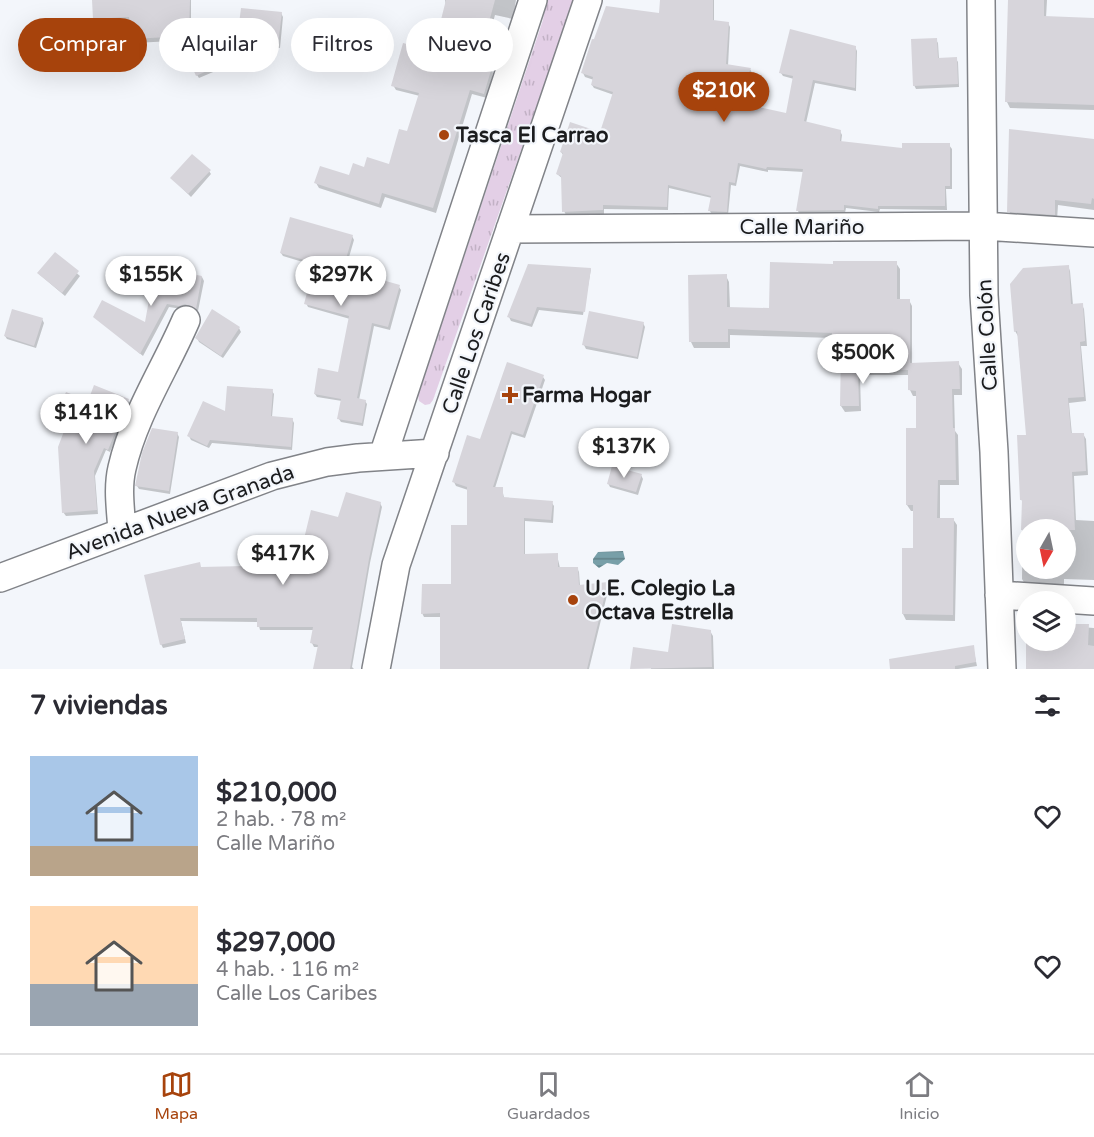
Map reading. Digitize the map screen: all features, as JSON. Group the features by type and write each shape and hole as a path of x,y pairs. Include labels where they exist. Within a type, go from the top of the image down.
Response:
{"street":[{"path":"382,456 533,0"},
{"name":"Calle Los Caribes","path":"376,669 396,566 588,0"},
{"name":"Calle Colón","path":"981,0 984,295 1002,669"},
{"name":"Calle Mariño","path":"510,230 983,226 1094,232"},
{"path":"122,532 120,488 122,468 140,416 186,320"},
{"name":"Avenida Nueva Granada","path":"0,578 272,476 327,462 435,453"},
{"path":"999,595 1094,600"}],"green space":[{"path":"546,0 574,0 433,400 430,404 425,405 419,401 418,395 543,20"}],"water":[{"path":"623,551 625,559 618,565 607,563 599,568 593,563 598,552"}],"building":[{"path":"92,0 190,0 190,18 159,18 159,38 147,38 147,18 93,18"},
{"path":"446,0 495,0 490,18 441,18"},
{"path":"660,0 713,0 713,20 729,22 726,64 751,68 736,102 786,113 793,76 779,73 790,29 856,46 855,88 813,80 804,121 841,130 840,141 902,148 902,143 950,143 950,186 945,186 945,206 878,206 878,209 844,205 844,210 796,211 803,169 767,167 766,169 738,163 735,183 729,182 727,212 708,211 711,196 668,185 667,207 603,205 603,210 562,212 561,176 556,174 563,153 560,152 570,122 600,132 613,92 591,85 593,77 581,73 606,6 659,13"},
{"path":"1008,0 1044,0 1044,16 1094,18 1094,105 1005,102"},
{"path":"241,8 282,12 279,37 279,18 240,18"},
{"path":"937,38 938,58 957,57 958,84 913,86 911,39"},
{"path":"403,43 406,44 406,72 491,72 484,94 470,90 433,208 382,193 379,204 314,183 320,166 349,175 353,163 364,167 367,157 389,164 399,129 407,131 419,93 391,86"},
{"path":"1009,129 1094,139 1094,199 1092,198 1091,204 1055,200 1055,215 1007,212"},
{"path":"192,154 211,170 188,194 170,178"},
{"path":"290,217 353,235 343,269 400,285 388,327 372,323 357,398 366,400 362,423 337,419 341,399 314,394 318,368 338,372 349,316 304,304 315,263 280,253"},
{"path":"55,252 79,271 62,293 37,273"},
{"path":"833,261 897,261 897,299 910,299 910,363 959,361 960,389 952,389 956,480 938,480 937,518 954,518 953,615 902,614 902,548 913,548 913,505 906,505 906,428 916,428 916,391 908,390 908,370 858,369 859,406 840,406 841,352 832,352 832,333 728,329 728,342 689,342 688,275 727,274 727,307 769,308 770,262 833,264"},
{"path":"528,264 591,268 585,312 537,307 531,324 507,317"},
{"path":"1069,265 1071,304 1083,303 1085,341 1080,342 1084,397 1068,398 1071,433 1084,433 1086,471 1072,472 1074,519 1021,519 1017,435 1026,435 1017,331 1014,332 1010,284 1023,268"},
{"path":"155,267 202,276 196,309 185,304 179,306 167,304 140,354 93,317 102,300 145,322"},
{"path":"12,309 43,318 34,346 4,336"},
{"path":"212,309 240,327 221,356 195,338"},
{"path":"589,311 644,322 637,357 582,345"},
{"path":"507,362 544,375 523,435 511,431 493,487 503,487 503,497 553,501 551,520 524,518 524,554 558,553 558,567 578,567 579,585 608,582 587,669 440,669 440,613 421,614 422,584 451,584 451,525 467,525 467,487 452,482 467,435 480,439"},
{"path":"94,385 129,399 108,450 104,448 94,471 97,510 62,513 58,447 69,418 57,413 66,392 88,401"},
{"path":"227,386 273,389 271,416 293,418 291,447 210,440 207,446 187,436 203,401 225,411"},
{"path":"152,428 178,432 169,491 135,486 142,453"},
{"path":"612,466 642,474 636,492 607,484"},
{"path":"346,492 381,502 350,669 313,669 318,645 310,643 313,627 257,627 257,618 180,618 185,639 160,645 144,575 200,562 201,567 286,565 290,546 302,547 311,510 338,517"},
{"path":"672,624 711,630 712,667 630,669 633,647 668,652"},
{"path":"1076,624 1089,624 1088,645 1094,646 1094,669 1026,669 1026,651 1076,651"},
{"path":"974,645 976,662 955,666 955,669 890,669 889,659"}],"place":[{"name":"Tasca El Carrao","path":"444,135"},
{"name":"Farma Hogar","path":"510,395"},
{"name":"U.E. Colegio La Octava Estrella","path":"573,600"}]}
